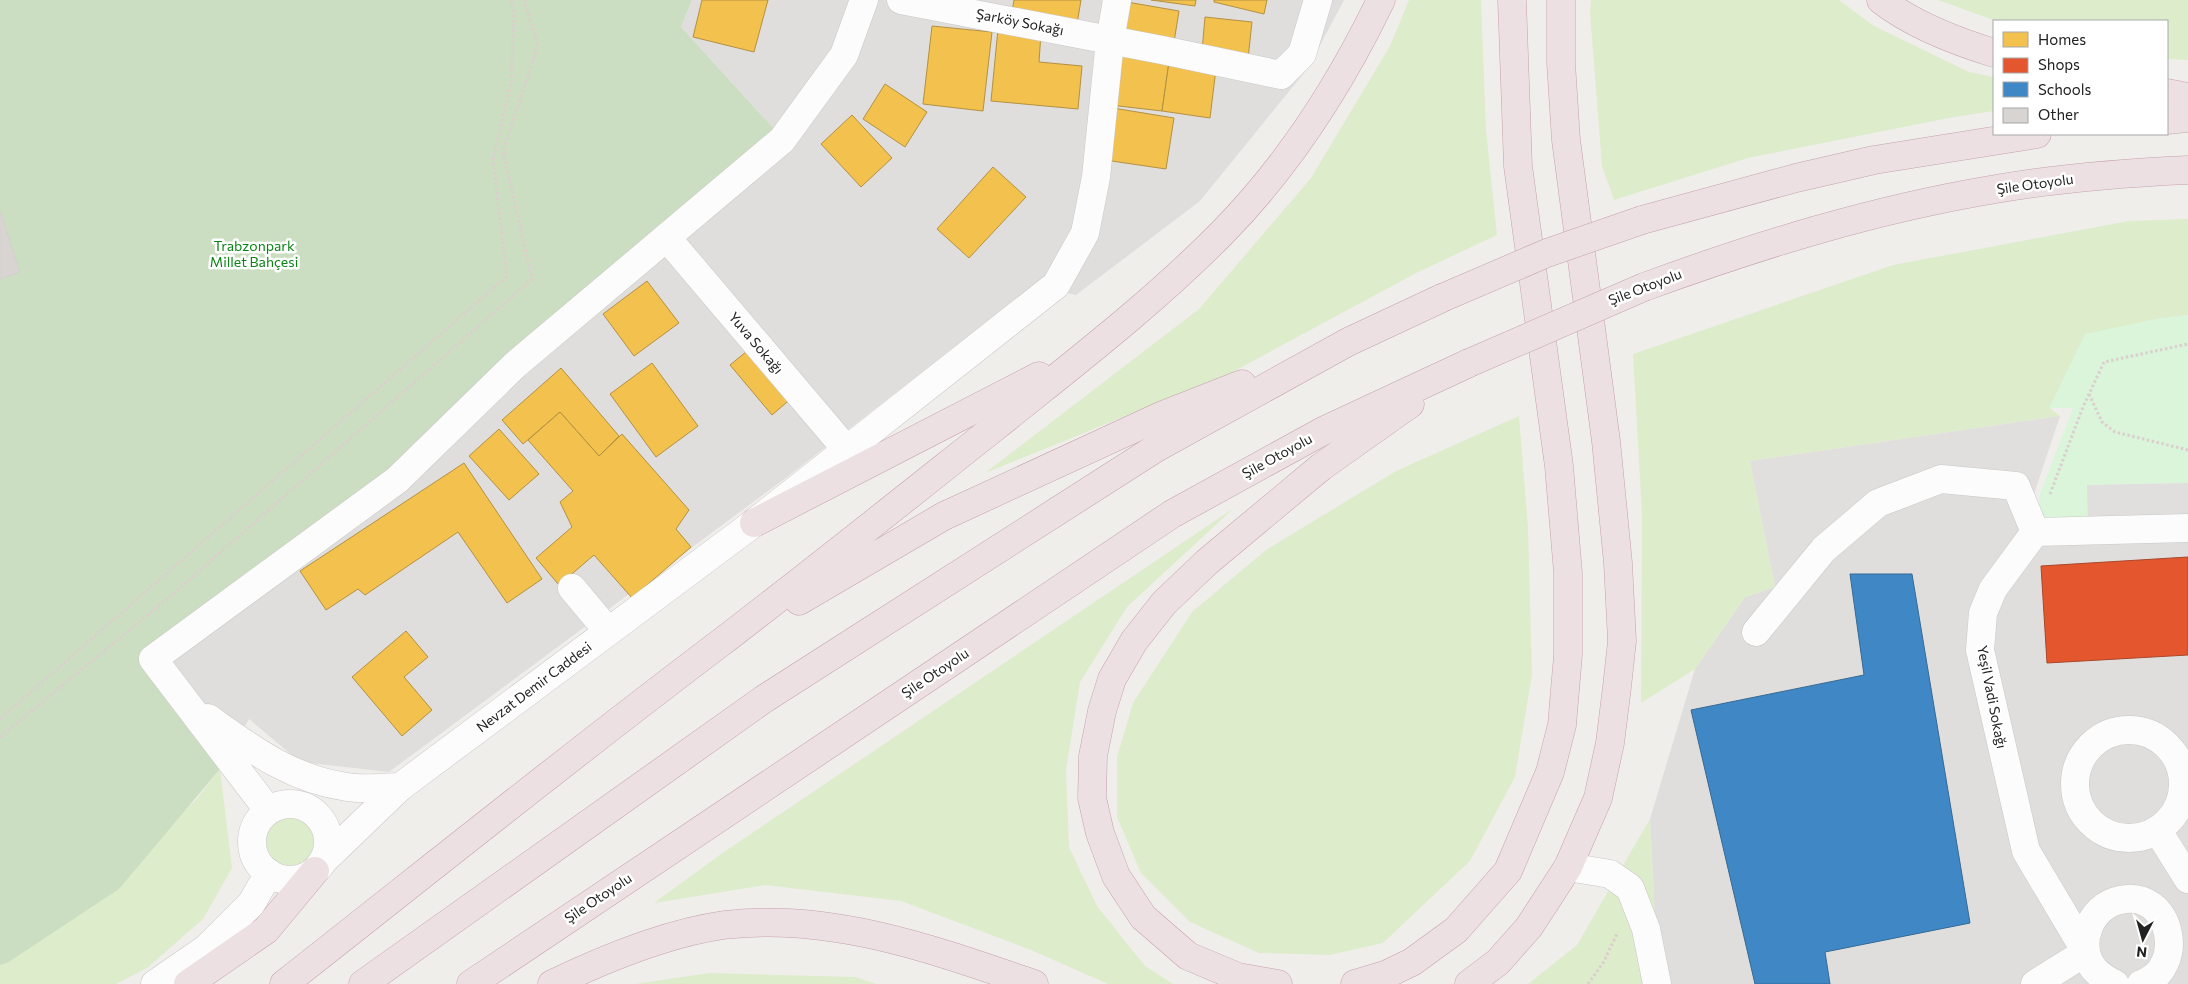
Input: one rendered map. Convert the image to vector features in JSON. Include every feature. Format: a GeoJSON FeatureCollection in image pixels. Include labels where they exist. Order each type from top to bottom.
{"type":"FeatureCollection","features":[{"type":"Feature","properties":{"kind":"highway"},"geometry":{"type":"LineString","coordinates":[[284,984],[692,664],[809,576],[1165,288],[1224,231],[1269,180],[1336,85],[1363,38],[1381,0]]}},
{"type":"Feature","properties":{"kind":"highway"},"geometry":{"type":"LineString","coordinates":[[1355,984],[1385,975],[1412,962],[1456,930],[1508,871],[1550,772],[1562,725],[1568,655],[1568,573],[1559,466],[1518,166],[1512,0]]}},
{"type":"Feature","properties":{"kind":"highway"},"geometry":{"type":"LineString","coordinates":[[1468,984],[1498,962],[1529,927],[1568,868],[1598,798],[1610,743],[1622,641],[1618,563],[1606,441],[1566,140],[1561,63],[1561,0]]}},
{"type":"Feature","properties":{"kind":"highway"},"geometry":{"type":"LineString","coordinates":[[1881,0],[1892,9],[1961,43],[1993,53]]}},
{"type":"Feature","properties":{"kind":"highway"},"geometry":{"type":"LineString","coordinates":[[2168,93],[2188,97]]}},
{"type":"Feature","properties":{"kind":"highway"},"geometry":{"type":"LineString","coordinates":[[2168,120],[2188,118]]}},
{"type":"Feature","properties":{"kind":"highway"},"geometry":{"type":"LineString","coordinates":[[692,664],[944,516],[1163,415],[1348,342],[1442,298],[1547,253],[1642,220],[1796,178],[1874,160],[2031,135]]}},
{"type":"Feature","properties":{"kind":"highway","name":"Şile Otoyolu"},"geometry":{"type":"LineString","coordinates":[[471,984],[1172,514],[1322,431],[1469,363],[1644,287],[1725,257],[1790,237],[1903,207],[1997,188],[2109,174],[2188,170]]}},
{"type":"Feature","properties":{"kind":"highway"},"geometry":{"type":"LineString","coordinates":[[363,984],[764,699],[1156,448],[1348,342]]}},
{"type":"Feature","properties":{"kind":"highway"},"geometry":{"type":"LineString","coordinates":[[754,523],[1094,347]]}},
{"type":"Feature","properties":{"kind":"highway"},"geometry":{"type":"LineString","coordinates":[[1278,984],[1238,977],[1188,956],[1143,917],[1116,876],[1100,833],[1092,798],[1093,756],[1102,711],[1112,679],[1134,641],[1171,596],[1207,562],[1322,466],[1469,363]]}},
{"type":"Feature","properties":{"kind":"highway"},"geometry":{"type":"LineString","coordinates":[[188,984],[266,930],[319,866]]}},
{"type":"Feature","properties":{"kind":"highway"},"geometry":{"type":"LineString","coordinates":[[552,984],[583,969],[667,939],[724,925],[783,923],[844,928],[929,948],[1034,984]]}},
{"type":"Feature","properties":{"kind":"street"},"geometry":{"type":"LineString","coordinates":[[400,787],[281,807],[259,819],[254,830],[252,842],[254,854],[259,865],[268,873],[280,879],[292,880],[304,878],[319,866],[328,850],[328,836],[324,824],[311,810],[281,807],[186,703],[153,660],[397,480],[516,365],[782,140],[844,55],[864,0]]}},
{"type":"Feature","properties":{"kind":"street","name":"Şarköy Sokağı"},"geometry":{"type":"LineString","coordinates":[[901,0],[1281,76],[1302,54],[1318,0]]}},
{"type":"Feature","properties":{"kind":"street","name":"Nevzat Demir Caddesi"},"geometry":{"type":"LineString","coordinates":[[319,866],[400,787],[754,523],[1056,285],[1085,233],[1096,177],[1110,41],[1117,0]]}},
{"type":"Feature","properties":{"kind":"street","name":"Yuva Sokağı"},"geometry":{"type":"LineString","coordinates":[[666,238],[846,449]]}},
{"type":"Feature","properties":{"kind":"street"},"geometry":{"type":"LineString","coordinates":[[1756,632],[1824,549],[1878,503],[1940,479],[2016,486],[2035,532],[2188,528]]}},
{"type":"Feature","properties":{"kind":"street","name":"Yeşil Vadi Sokağı"},"geometry":{"type":"LineString","coordinates":[[2035,532],[1993,589],[1983,614],[1980,650],[2026,851],[2086,952],[2093,968],[2103,978],[2115,984]]}},
{"type":"Feature","properties":{"kind":"street"},"geometry":{"type":"LineString","coordinates":[[572,588],[608,631]]}},
{"type":"Feature","properties":{"kind":"street"},"geometry":{"type":"LineString","coordinates":[[186,703],[254,751],[299,776],[348,788],[400,787]]}},
{"type":"Feature","properties":{"kind":"street"},"geometry":{"type":"LineString","coordinates":[[2158,831],[2188,879]]}},
{"type":"Feature","properties":{"kind":"street"},"geometry":{"type":"LineString","coordinates":[[1568,868],[1610,874],[1630,888],[1646,929],[1656,984]]}},
{"type":"Feature","properties":{"kind":"street"},"geometry":{"type":"LineString","coordinates":[[155,984],[207,948],[251,904],[268,873]]}},
{"type":"Feature","properties":{"kind":"street"},"geometry":{"type":"LineString","coordinates":[[2035,984],[2086,952],[2088,927],[2095,914],[2106,905],[2120,900],[2135,899],[2149,903],[2161,912],[2169,925],[2172,939],[2171,953],[2166,966],[2156,977],[2141,984]]}},
{"type":"Feature","properties":{"kind":"path"},"geometry":{"type":"LineString","coordinates":[[0,719],[507,276],[493,160],[511,82],[514,14],[511,0]]}},
{"type":"Feature","properties":{"kind":"path"},"geometry":{"type":"LineString","coordinates":[[0,737],[174,593],[532,279],[503,151],[538,45],[524,0]]}},
{"type":"Feature","properties":{"kind":"path"},"geometry":{"type":"LineString","coordinates":[[2035,532],[2089,394],[2104,362],[2188,344]]}},
{"type":"Feature","properties":{"kind":"path"},"geometry":{"type":"LineString","coordinates":[[2089,394],[2102,422],[2115,432],[2188,450]]}},
{"type":"Feature","properties":{"kind":"path"},"geometry":{"type":"LineString","coordinates":[[1588,984],[1603,963],[1621,927],[1630,888]]}},
{"type":"Feature","properties":{"kind":"shaded area"},"geometry":{"type":"Polygon","coordinates":[[[692,0],[1344,0],[1308,68],[1200,201],[1076,295],[1034,285],[787,477],[389,772],[300,762],[249,719],[220,769],[142,654],[552,318],[773,128],[681,27],[692,0]]]}},
{"type":"Feature","properties":{"kind":"shaded area"},"geometry":{"type":"Polygon","coordinates":[[[2060,416],[2033,497],[1941,479],[1869,500],[1775,587],[1750,461],[2060,416]]]}},
{"type":"Feature","properties":{"kind":"shaded area"},"geometry":{"type":"Polygon","coordinates":[[[2188,483],[2188,528],[2088,529],[2087,485],[2188,483]]]}},
{"type":"Feature","properties":{"kind":"shaded area"},"geometry":{"type":"Polygon","coordinates":[[[2016,486],[2036,532],[2188,529],[2188,984],[1668,984],[1655,919],[1650,819],[1695,669],[1745,597],[1775,587],[1869,500],[2016,486]]]}},
{"type":"Feature","properties":{"kind":"green space","name":"Trabzonpark Millet Bahçesi"},"geometry":{"type":"Polygon","coordinates":[[[0,0],[692,0],[681,27],[774,129],[552,318],[414,450],[142,654],[220,769],[119,889],[7,963],[0,965],[0,0]]]}},
{"type":"Feature","properties":{"kind":"green space"},"geometry":{"type":"Polygon","coordinates":[[[1409,0],[1481,0],[1486,130],[1497,235],[1418,272],[1227,375],[985,473],[1199,309],[1311,178],[1390,46],[1409,0]]]}},
{"type":"Feature","properties":{"kind":"green space"},"geometry":{"type":"Polygon","coordinates":[[[1591,0],[1839,0],[1874,26],[1969,72],[1993,77],[1993,111],[1954,117],[1748,158],[1614,200],[1602,166],[1590,13],[1591,0]]]}},
{"type":"Feature","properties":{"kind":"green space"},"geometry":{"type":"Polygon","coordinates":[[[1938,0],[2188,0],[2188,60],[2168,59],[2168,20],[1993,20],[1938,0]]]}},
{"type":"Feature","properties":{"kind":"green space"},"geometry":{"type":"Polygon","coordinates":[[[2188,219],[2188,315],[2156,319],[2050,408],[2060,416],[1750,461],[1775,587],[1745,597],[1695,669],[1641,703],[1642,515],[1633,354],[1893,265],[2129,221],[2188,219]]]}},
{"type":"Feature","properties":{"kind":"green space"},"geometry":{"type":"Polygon","coordinates":[[[2188,315],[2188,483],[2088,485],[2088,529],[2035,532],[2040,494],[2073,408],[2049,408],[2085,334],[2156,319],[2188,315]]]}},
{"type":"Feature","properties":{"kind":"green space"},"geometry":{"type":"Polygon","coordinates":[[[1519,416],[1528,527],[1532,675],[1515,777],[1470,861],[1383,943],[1330,955],[1259,953],[1190,922],[1141,873],[1117,817],[1117,757],[1133,703],[1192,612],[1266,550],[1396,471],[1519,416]]]}},
{"type":"Feature","properties":{"kind":"green space"},"geometry":{"type":"Polygon","coordinates":[[[1234,508],[1127,607],[1080,682],[1066,770],[1069,847],[1097,906],[1145,966],[1173,984],[1108,984],[1031,950],[901,901],[765,885],[654,903],[721,854],[1234,508]]]}},
{"type":"Feature","properties":{"kind":"green space"},"geometry":{"type":"Polygon","coordinates":[[[220,769],[232,868],[203,919],[147,968],[116,984],[0,984],[0,965],[7,963],[195,801],[220,769]]]}},
{"type":"Feature","properties":{"kind":"green space"},"geometry":{"type":"Polygon","coordinates":[[[286,818],[296,818],[310,825],[317,839],[317,849],[310,863],[296,870],[286,870],[276,866],[269,859],[265,849],[265,839],[269,829],[276,822],[286,818]]]}},
{"type":"Feature","properties":{"kind":"green space"},"geometry":{"type":"Polygon","coordinates":[[[1650,819],[1655,919],[1668,984],[1528,984],[1577,945],[1650,819]]]}},
{"type":"Feature","properties":{"kind":"green space"},"geometry":{"type":"Polygon","coordinates":[[[709,973],[855,977],[876,984],[635,984],[709,973]]]}},
{"type":"Feature","properties":{"kind":"building: Homes"},"geometry":{"type":"Polygon","coordinates":[[[702,0],[768,0],[754,52],[693,37],[702,0]]]}},
{"type":"Feature","properties":{"kind":"building: Homes"},"geometry":{"type":"Polygon","coordinates":[[[1014,0],[1081,0],[1077,24],[1012,12],[1014,0]]]}},
{"type":"Feature","properties":{"kind":"building: Homes"},"geometry":{"type":"Polygon","coordinates":[[[1151,0],[1196,0],[1195,6],[1151,0]]]}},
{"type":"Feature","properties":{"kind":"building: Homes"},"geometry":{"type":"Polygon","coordinates":[[[1214,0],[1267,0],[1264,14],[1214,2],[1214,0]]]}},
{"type":"Feature","properties":{"kind":"building: Homes"},"geometry":{"type":"Polygon","coordinates":[[[1127,2],[1179,11],[1174,42],[1122,33],[1127,2]]]}},
{"type":"Feature","properties":{"kind":"building: Homes"},"geometry":{"type":"Polygon","coordinates":[[[1205,17],[1252,22],[1248,59],[1202,51],[1205,17]]]}},
{"type":"Feature","properties":{"kind":"building: Homes"},"geometry":{"type":"Polygon","coordinates":[[[932,26],[992,32],[983,111],[923,104],[932,26]]]}},
{"type":"Feature","properties":{"kind":"building: Homes"},"geometry":{"type":"Polygon","coordinates":[[[998,29],[1041,33],[1039,62],[1082,66],[1078,109],[991,101],[998,29]]]}},
{"type":"Feature","properties":{"kind":"building: Homes"},"geometry":{"type":"Polygon","coordinates":[[[1116,55],[1169,62],[1162,111],[1110,105],[1116,55]]]}},
{"type":"Feature","properties":{"kind":"building: Homes"},"geometry":{"type":"Polygon","coordinates":[[[1169,62],[1216,69],[1210,118],[1162,111],[1169,62]]]}},
{"type":"Feature","properties":{"kind":"building: Homes"},"geometry":{"type":"Polygon","coordinates":[[[885,84],[927,112],[905,147],[863,119],[885,84]]]}},
{"type":"Feature","properties":{"kind":"building: Homes"},"geometry":{"type":"Polygon","coordinates":[[[1113,108],[1174,118],[1166,169],[1105,160],[1113,108]]]}},
{"type":"Feature","properties":{"kind":"building: Homes"},"geometry":{"type":"Polygon","coordinates":[[[852,115],[892,158],[861,187],[821,144],[852,115]]]}},
{"type":"Feature","properties":{"kind":"building: Homes"},"geometry":{"type":"Polygon","coordinates":[[[993,167],[1026,197],[969,258],[937,229],[993,167]]]}},
{"type":"Feature","properties":{"kind":"building: Homes"},"geometry":{"type":"Polygon","coordinates":[[[647,281],[679,323],[634,356],[603,314],[647,281]]]}},
{"type":"Feature","properties":{"kind":"building: Homes"},"geometry":{"type":"Polygon","coordinates":[[[752,347],[794,396],[772,415],[730,365],[752,347]]]}},
{"type":"Feature","properties":{"kind":"building: Homes"},"geometry":{"type":"Polygon","coordinates":[[[652,363],[698,426],[656,457],[610,394],[652,363]]]}},
{"type":"Feature","properties":{"kind":"building: Homes"},"geometry":{"type":"Polygon","coordinates":[[[561,368],[619,436],[599,456],[560,412],[523,444],[502,420],[561,368]]]}},
{"type":"Feature","properties":{"kind":"building: Homes"},"geometry":{"type":"Polygon","coordinates":[[[560,412],[599,456],[622,434],[689,510],[676,529],[691,547],[632,598],[594,555],[559,585],[536,558],[572,527],[560,502],[573,491],[528,440],[560,412]]]}},
{"type":"Feature","properties":{"kind":"building: Homes"},"geometry":{"type":"Polygon","coordinates":[[[499,429],[539,474],[509,500],[469,456],[499,429]]]}},
{"type":"Feature","properties":{"kind":"building: Homes"},"geometry":{"type":"Polygon","coordinates":[[[464,463],[542,579],[507,603],[458,532],[365,595],[358,589],[326,610],[300,571],[464,463]]]}},
{"type":"Feature","properties":{"kind":"building: Homes"},"geometry":{"type":"Polygon","coordinates":[[[406,631],[428,657],[404,677],[432,710],[402,736],[352,677],[406,631]]]}},
{"type":"Feature","properties":{"kind":"building: Shops"},"geometry":{"type":"Polygon","coordinates":[[[2188,557],[2188,655],[2047,663],[2041,566],[2188,557]]]}},
{"type":"Feature","properties":{"kind":"building: Schools"},"geometry":{"type":"Polygon","coordinates":[[[1850,574],[1912,574],[1970,923],[1825,952],[1830,984],[1755,984],[1691,710],[1864,675],[1850,574]]]}},
{"type":"Feature","properties":{"kind":"building: Other"},"geometry":{"type":"Polygon","coordinates":[[[0,211],[20,272],[0,279],[0,211]]]}}]}
